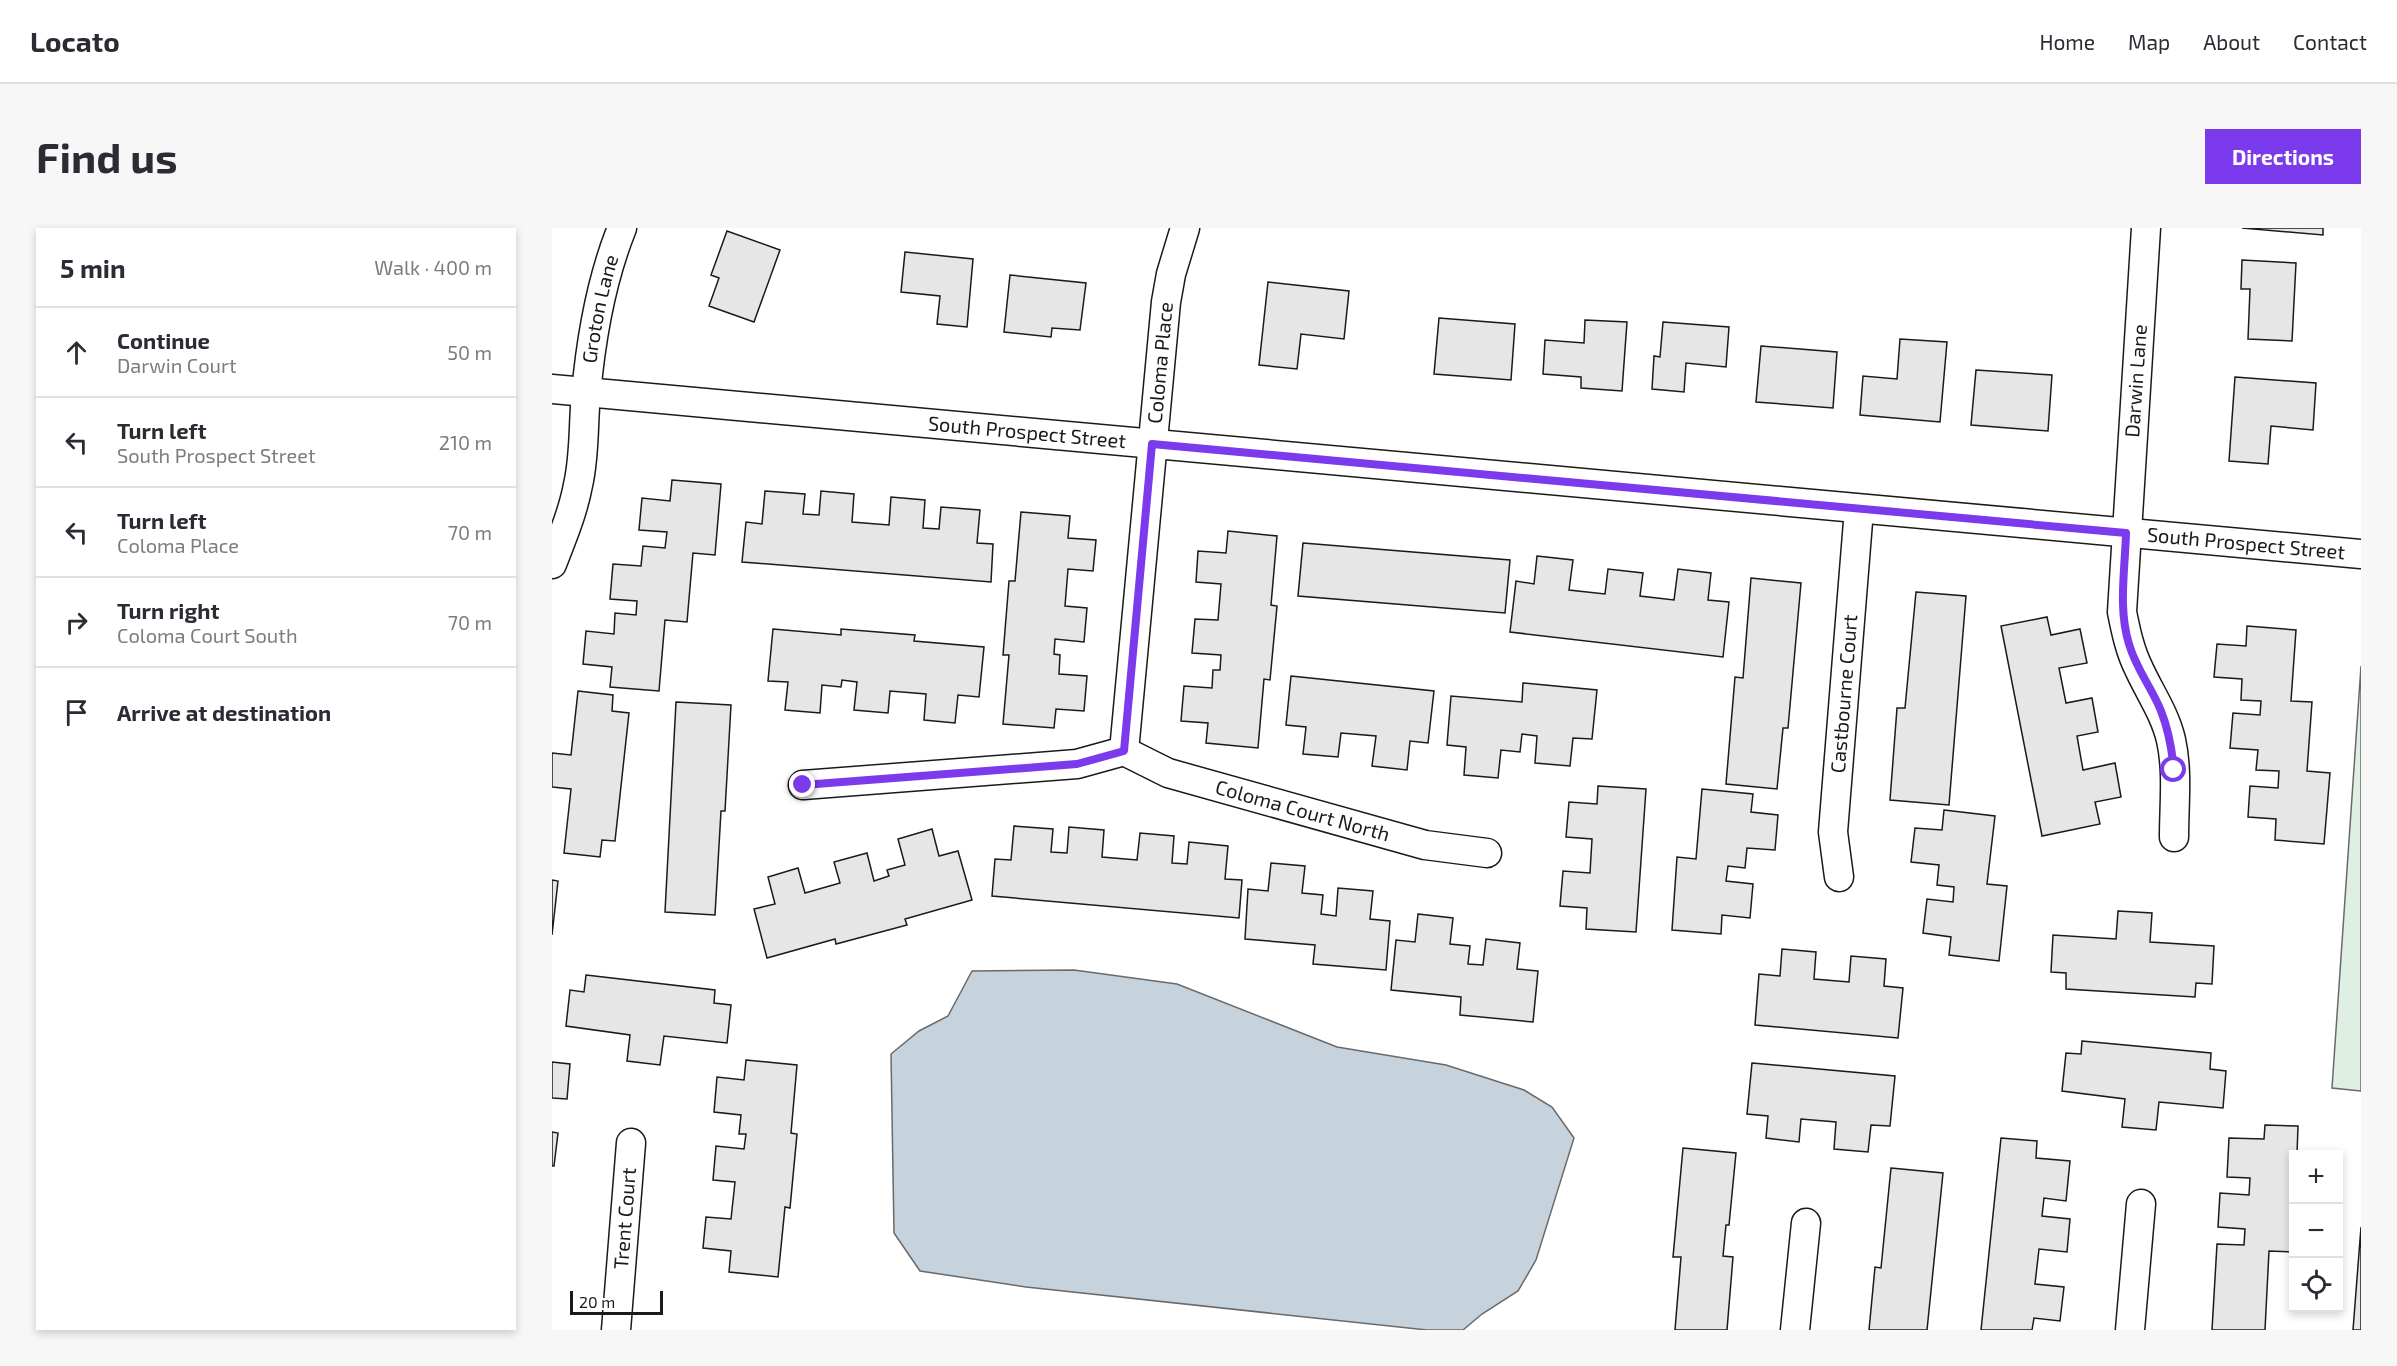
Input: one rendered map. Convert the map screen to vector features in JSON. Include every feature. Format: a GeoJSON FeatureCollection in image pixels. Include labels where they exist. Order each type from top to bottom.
{"type":"FeatureCollection","features":[{"type":"Feature","properties":{"kind":"street","name":"Groton Lane"},"geometry":{"type":"LineString","coordinates":[[552,564],[567,526],[579,485],[586,392],[601,296],[622,228]]}},
{"type":"Feature","properties":{"kind":"street","name":"Coloma Place"},"geometry":{"type":"LineString","coordinates":[[1124,751],[1166,302],[1171,274],[1185,228]]}},
{"type":"Feature","properties":{"kind":"street","name":"Darwin Lane"},"geometry":{"type":"LineString","coordinates":[[2146,228],[2122,612],[2128,644],[2161,710],[2171,741],[2174,770],[2174,837]]}},
{"type":"Feature","properties":{"kind":"street","name":"South Prospect Street"},"geometry":{"type":"LineString","coordinates":[[552,389],[2361,554]]}},
{"type":"Feature","properties":{"kind":"street","name":"Castbourne Court"},"geometry":{"type":"LineString","coordinates":[[1839,877],[1833,832],[1859,509]]}},
{"type":"Feature","properties":{"kind":"street"},"geometry":{"type":"LineString","coordinates":[[803,785],[1077,764],[1124,751]]}},
{"type":"Feature","properties":{"kind":"street","name":"Coloma Court North"},"geometry":{"type":"LineString","coordinates":[[1124,751],[1168,772],[1425,845],[1487,853]]}},
{"type":"Feature","properties":{"kind":"street","name":"Trent Court"},"geometry":{"type":"LineString","coordinates":[[616,1330],[631,1143]]}},
{"type":"Feature","properties":{"kind":"street"},"geometry":{"type":"LineString","coordinates":[[2130,1330],[2141,1204]]}},
{"type":"Feature","properties":{"kind":"street"},"geometry":{"type":"LineString","coordinates":[[1795,1330],[1806,1223]]}},
{"type":"Feature","properties":{"kind":"green space"},"geometry":{"type":"Polygon","coordinates":[[[2361,666],[2361,1091],[2332,1088],[2361,666]]]}},
{"type":"Feature","properties":{"kind":"shaded area"},"geometry":{"type":"Polygon","coordinates":[[[1074,970],[1177,984],[1337,1047],[1446,1065],[1524,1090],[1552,1107],[1574,1138],[1536,1260],[1518,1291],[1482,1314],[1463,1330],[1427,1330],[1026,1287],[920,1271],[894,1233],[891,1054],[919,1031],[948,1016],[972,971],[1074,970]]]}},
{"type":"Feature","properties":{"kind":"building"},"geometry":{"type":"Polygon","coordinates":[[[2242,228],[2323,228],[2323,235],[2242,228]]]}},
{"type":"Feature","properties":{"kind":"building"},"geometry":{"type":"Polygon","coordinates":[[[727,231],[780,250],[754,322],[709,306],[719,278],[711,275],[727,231]]]}},
{"type":"Feature","properties":{"kind":"building"},"geometry":{"type":"Polygon","coordinates":[[[905,252],[973,259],[967,327],[937,324],[940,296],[901,292],[905,252]]]}},
{"type":"Feature","properties":{"kind":"building"},"geometry":{"type":"Polygon","coordinates":[[[2242,260],[2296,263],[2292,341],[2248,339],[2250,289],[2241,289],[2242,260]]]}},
{"type":"Feature","properties":{"kind":"building"},"geometry":{"type":"Polygon","coordinates":[[[1010,275],[1086,283],[1080,330],[1052,328],[1051,337],[1004,332],[1010,275]]]}},
{"type":"Feature","properties":{"kind":"building"},"geometry":{"type":"Polygon","coordinates":[[[1268,282],[1349,291],[1344,339],[1301,334],[1297,369],[1259,365],[1268,282]]]}},
{"type":"Feature","properties":{"kind":"building"},"geometry":{"type":"Polygon","coordinates":[[[1439,318],[1515,324],[1511,380],[1434,374],[1439,318]]]}},
{"type":"Feature","properties":{"kind":"building"},"geometry":{"type":"Polygon","coordinates":[[[1585,320],[1627,322],[1622,391],[1581,388],[1581,377],[1543,374],[1545,340],[1584,343],[1585,320]]]}},
{"type":"Feature","properties":{"kind":"building"},"geometry":{"type":"Polygon","coordinates":[[[1663,322],[1729,327],[1726,367],[1686,363],[1684,392],[1652,389],[1654,356],[1660,357],[1663,322]]]}},
{"type":"Feature","properties":{"kind":"building"},"geometry":{"type":"Polygon","coordinates":[[[1900,339],[1947,342],[1940,422],[1860,415],[1863,376],[1897,379],[1900,339]]]}},
{"type":"Feature","properties":{"kind":"building"},"geometry":{"type":"Polygon","coordinates":[[[1761,346],[1837,352],[1833,408],[1756,402],[1761,346]]]}},
{"type":"Feature","properties":{"kind":"building"},"geometry":{"type":"Polygon","coordinates":[[[1976,370],[2052,375],[2048,431],[1971,425],[1976,370]]]}},
{"type":"Feature","properties":{"kind":"building"},"geometry":{"type":"Polygon","coordinates":[[[2235,377],[2316,383],[2313,430],[2271,426],[2268,464],[2229,461],[2235,377]]]}},
{"type":"Feature","properties":{"kind":"building"},"geometry":{"type":"Polygon","coordinates":[[[672,480],[721,484],[715,555],[693,553],[687,622],[665,620],[659,691],[610,687],[612,667],[583,664],[586,631],[614,634],[615,613],[636,615],[637,601],[610,599],[613,564],[641,566],[643,546],[665,548],[667,532],[639,530],[642,498],[670,501],[672,480]]]}},
{"type":"Feature","properties":{"kind":"building"},"geometry":{"type":"Polygon","coordinates":[[[765,491],[805,494],[803,514],[819,515],[821,491],[854,494],[852,522],[889,525],[891,497],[925,500],[923,528],[939,529],[941,507],[980,510],[977,543],[993,544],[991,582],[742,562],[746,522],[762,524],[765,491]]]}},
{"type":"Feature","properties":{"kind":"building"},"geometry":{"type":"Polygon","coordinates":[[[1021,512],[1070,516],[1068,538],[1096,540],[1093,571],[1068,569],[1065,606],[1087,608],[1084,642],[1055,639],[1054,654],[1060,655],[1059,674],[1087,676],[1084,711],[1056,709],[1054,728],[1003,724],[1009,655],[1003,655],[1009,581],[1015,581],[1021,512]]]}},
{"type":"Feature","properties":{"kind":"building"},"geometry":{"type":"Polygon","coordinates":[[[1228,531],[1277,536],[1271,605],[1277,606],[1270,680],[1264,679],[1258,748],[1206,743],[1208,723],[1181,721],[1184,686],[1212,688],[1213,670],[1220,670],[1221,655],[1192,653],[1195,619],[1218,620],[1221,584],[1196,582],[1198,551],[1226,553],[1228,531]]]}},
{"type":"Feature","properties":{"kind":"building"},"geometry":{"type":"Polygon","coordinates":[[[1303,543],[1510,560],[1505,613],[1298,596],[1303,543]]]}},
{"type":"Feature","properties":{"kind":"building"},"geometry":{"type":"Polygon","coordinates":[[[1537,556],[1573,560],[1569,590],[1605,594],[1608,569],[1643,573],[1640,596],[1674,600],[1678,569],[1711,573],[1708,600],[1729,602],[1723,657],[1510,632],[1516,581],[1534,584],[1537,556]]]}},
{"type":"Feature","properties":{"kind":"building"},"geometry":{"type":"Polygon","coordinates":[[[1751,578],[1801,583],[1788,728],[1783,728],[1777,789],[1726,784],[1735,677],[1743,678],[1751,578]]]}},
{"type":"Feature","properties":{"kind":"building"},"geometry":{"type":"Polygon","coordinates":[[[1916,592],[1966,596],[1949,805],[1890,800],[1897,708],[1905,708],[1916,592]]]}},
{"type":"Feature","properties":{"kind":"building"},"geometry":{"type":"Polygon","coordinates":[[[2047,617],[2051,635],[2080,629],[2087,663],[2059,668],[2066,703],[2092,698],[2098,732],[2077,736],[2083,770],[2115,763],[2121,797],[2095,802],[2100,824],[2042,836],[2001,626],[2047,617]]]}},
{"type":"Feature","properties":{"kind":"building"},"geometry":{"type":"Polygon","coordinates":[[[2247,626],[2296,630],[2291,701],[2312,702],[2307,771],[2330,773],[2324,844],[2275,840],[2276,819],[2248,817],[2250,786],[2278,788],[2279,771],[2256,770],[2258,750],[2230,748],[2233,713],[2260,715],[2261,701],[2241,700],[2242,679],[2214,677],[2217,644],[2246,646],[2247,626]]]}},
{"type":"Feature","properties":{"kind":"building"},"geometry":{"type":"Polygon","coordinates":[[[773,629],[841,635],[841,629],[915,635],[914,641],[984,647],[979,697],[958,695],[955,723],[924,720],[926,694],[890,691],[888,713],[854,710],[857,682],[842,680],[841,687],[822,685],[820,713],[785,710],[788,682],[768,681],[773,629]]]}},
{"type":"Feature","properties":{"kind":"building"},"geometry":{"type":"Polygon","coordinates":[[[1291,676],[1434,691],[1428,743],[1410,741],[1407,770],[1372,766],[1376,736],[1341,733],[1338,757],[1303,754],[1306,727],[1286,725],[1291,676]]]}},
{"type":"Feature","properties":{"kind":"building"},"geometry":{"type":"Polygon","coordinates":[[[1523,683],[1597,690],[1592,739],[1573,738],[1570,766],[1535,763],[1537,736],[1522,734],[1520,752],[1501,750],[1498,778],[1464,775],[1466,747],[1447,745],[1451,696],[1522,702],[1523,683]]]}},
{"type":"Feature","properties":{"kind":"building"},"geometry":{"type":"Polygon","coordinates":[[[578,691],[613,695],[612,711],[629,713],[615,841],[602,840],[600,857],[564,853],[571,789],[552,787],[552,753],[571,755],[578,691]]]}},
{"type":"Feature","properties":{"kind":"building"},"geometry":{"type":"Polygon","coordinates":[[[676,702],[731,705],[725,811],[721,811],[715,915],[665,912],[676,702]]]}},
{"type":"Feature","properties":{"kind":"building"},"geometry":{"type":"Polygon","coordinates":[[[1598,786],[1646,789],[1636,932],[1586,929],[1587,908],[1560,906],[1563,871],[1590,873],[1592,839],[1566,837],[1569,802],[1597,804],[1598,786]]]}},
{"type":"Feature","properties":{"kind":"building"},"geometry":{"type":"Polygon","coordinates":[[[1702,789],[1753,794],[1751,812],[1778,815],[1775,850],[1747,848],[1745,868],[1728,866],[1726,881],[1753,884],[1750,918],[1722,915],[1721,934],[1672,930],[1677,857],[1696,859],[1702,789]]]}},
{"type":"Feature","properties":{"kind":"building"},"geometry":{"type":"Polygon","coordinates":[[[1944,810],[1995,816],[1987,884],[2007,886],[1999,961],[1949,955],[1951,937],[1923,933],[1927,899],[1953,902],[1954,887],[1937,885],[1939,865],[1911,862],[1915,828],[1942,830],[1944,810]]]}},
{"type":"Feature","properties":{"kind":"building"},"geometry":{"type":"Polygon","coordinates":[[[1014,826],[1053,829],[1051,852],[1067,853],[1069,827],[1104,830],[1102,857],[1137,860],[1140,833],[1174,836],[1172,863],[1187,864],[1189,842],[1228,846],[1225,879],[1242,880],[1239,918],[992,896],[995,859],[1011,860],[1014,826]]]}},
{"type":"Feature","properties":{"kind":"building"},"geometry":{"type":"Polygon","coordinates":[[[932,829],[939,856],[958,851],[972,900],[905,919],[907,925],[836,944],[835,939],[767,958],[754,909],[775,904],[768,877],[798,868],[805,893],[840,883],[834,862],[867,853],[874,881],[889,876],[887,870],[905,865],[898,839],[932,829]]]}},
{"type":"Feature","properties":{"kind":"building"},"geometry":{"type":"Polygon","coordinates":[[[1271,863],[1305,866],[1302,893],[1323,895],[1321,914],[1336,916],[1338,888],[1373,891],[1370,919],[1390,921],[1386,970],[1313,964],[1315,945],[1245,939],[1248,889],[1268,891],[1271,863]]]}},
{"type":"Feature","properties":{"kind":"building"},"geometry":{"type":"Polygon","coordinates":[[[552,880],[558,881],[552,935],[552,880]]]}},
{"type":"Feature","properties":{"kind":"building"},"geometry":{"type":"Polygon","coordinates":[[[2118,911],[2152,913],[2150,942],[2214,946],[2212,984],[2196,983],[2195,997],[2066,989],[2066,973],[2051,972],[2053,935],[2116,939],[2118,911]]]}},
{"type":"Feature","properties":{"kind":"building"},"geometry":{"type":"Polygon","coordinates":[[[1418,914],[1453,918],[1450,944],[1470,946],[1468,964],[1483,965],[1486,939],[1520,943],[1517,969],[1538,971],[1533,1022],[1460,1015],[1461,997],[1391,990],[1396,940],[1415,942],[1418,914]]]}},
{"type":"Feature","properties":{"kind":"building"},"geometry":{"type":"Polygon","coordinates":[[[1782,949],[1816,952],[1814,979],[1849,982],[1851,956],[1886,959],[1884,986],[1903,988],[1898,1038],[1755,1025],[1759,974],[1780,976],[1782,949]]]}},
{"type":"Feature","properties":{"kind":"building"},"geometry":{"type":"Polygon","coordinates":[[[586,975],[715,990],[714,1003],[731,1005],[727,1043],[664,1036],[660,1065],[627,1061],[630,1035],[566,1026],[570,990],[584,992],[586,975]]]}},
{"type":"Feature","properties":{"kind":"building"},"geometry":{"type":"Polygon","coordinates":[[[2082,1041],[2211,1053],[2210,1069],[2226,1071],[2223,1108],[2159,1102],[2156,1130],[2122,1127],[2125,1099],[2062,1091],[2066,1053],[2081,1054],[2082,1041]]]}},
{"type":"Feature","properties":{"kind":"building"},"geometry":{"type":"Polygon","coordinates":[[[746,1060],[797,1065],[791,1133],[797,1134],[790,1208],[785,1207],[778,1277],[729,1272],[731,1251],[703,1248],[706,1217],[731,1219],[735,1182],[713,1180],[716,1146],[744,1149],[746,1134],[739,1134],[741,1115],[714,1112],[717,1077],[744,1080],[746,1060]]]}},
{"type":"Feature","properties":{"kind":"building"},"geometry":{"type":"Polygon","coordinates":[[[552,1062],[570,1064],[567,1099],[552,1098],[552,1062]]]}},
{"type":"Feature","properties":{"kind":"building"},"geometry":{"type":"Polygon","coordinates":[[[1752,1063],[1895,1076],[1890,1126],[1871,1125],[1868,1152],[1834,1149],[1836,1122],[1801,1119],[1799,1142],[1766,1138],[1768,1116],[1747,1114],[1752,1063]]]}},
{"type":"Feature","properties":{"kind":"building"},"geometry":{"type":"Polygon","coordinates":[[[2265,1125],[2298,1126],[2297,1150],[2289,1150],[2289,1252],[2269,1251],[2265,1330],[2212,1330],[2217,1244],[2244,1245],[2245,1229],[2218,1227],[2220,1193],[2249,1195],[2250,1178],[2227,1177],[2229,1138],[2264,1139],[2265,1125]]]}},
{"type":"Feature","properties":{"kind":"building"},"geometry":{"type":"Polygon","coordinates":[[[552,1132],[558,1133],[554,1166],[552,1166],[552,1132]]]}},
{"type":"Feature","properties":{"kind":"building"},"geometry":{"type":"Polygon","coordinates":[[[2001,1138],[2037,1141],[2036,1158],[2070,1161],[2066,1201],[2044,1198],[2042,1216],[2070,1219],[2067,1252],[2039,1249],[2035,1284],[2064,1287],[2060,1321],[2034,1318],[2032,1330],[1981,1330],[2001,1138]]]}},
{"type":"Feature","properties":{"kind":"building"},"geometry":{"type":"Polygon","coordinates":[[[1683,1148],[1736,1153],[1729,1225],[1726,1225],[1723,1256],[1733,1257],[1727,1330],[1675,1330],[1681,1257],[1673,1257],[1683,1148]]]}},
{"type":"Feature","properties":{"kind":"building"},"geometry":{"type":"Polygon","coordinates":[[[1891,1168],[1943,1173],[1927,1330],[1869,1330],[1875,1267],[1881,1268],[1891,1168]]]}},
{"type":"Feature","properties":{"kind":"building"},"geometry":{"type":"Polygon","coordinates":[[[2361,1227],[2361,1330],[2353,1330],[2361,1227]]]}},
{"type":"Feature","properties":{"kind":"route"},"geometry":{"type":"LineString","coordinates":[[803,785],[1077,764],[1124,751],[1152,444],[2126,533],[2122,612],[2128,644],[2161,710],[2171,741],[2174,770]]}}]}
